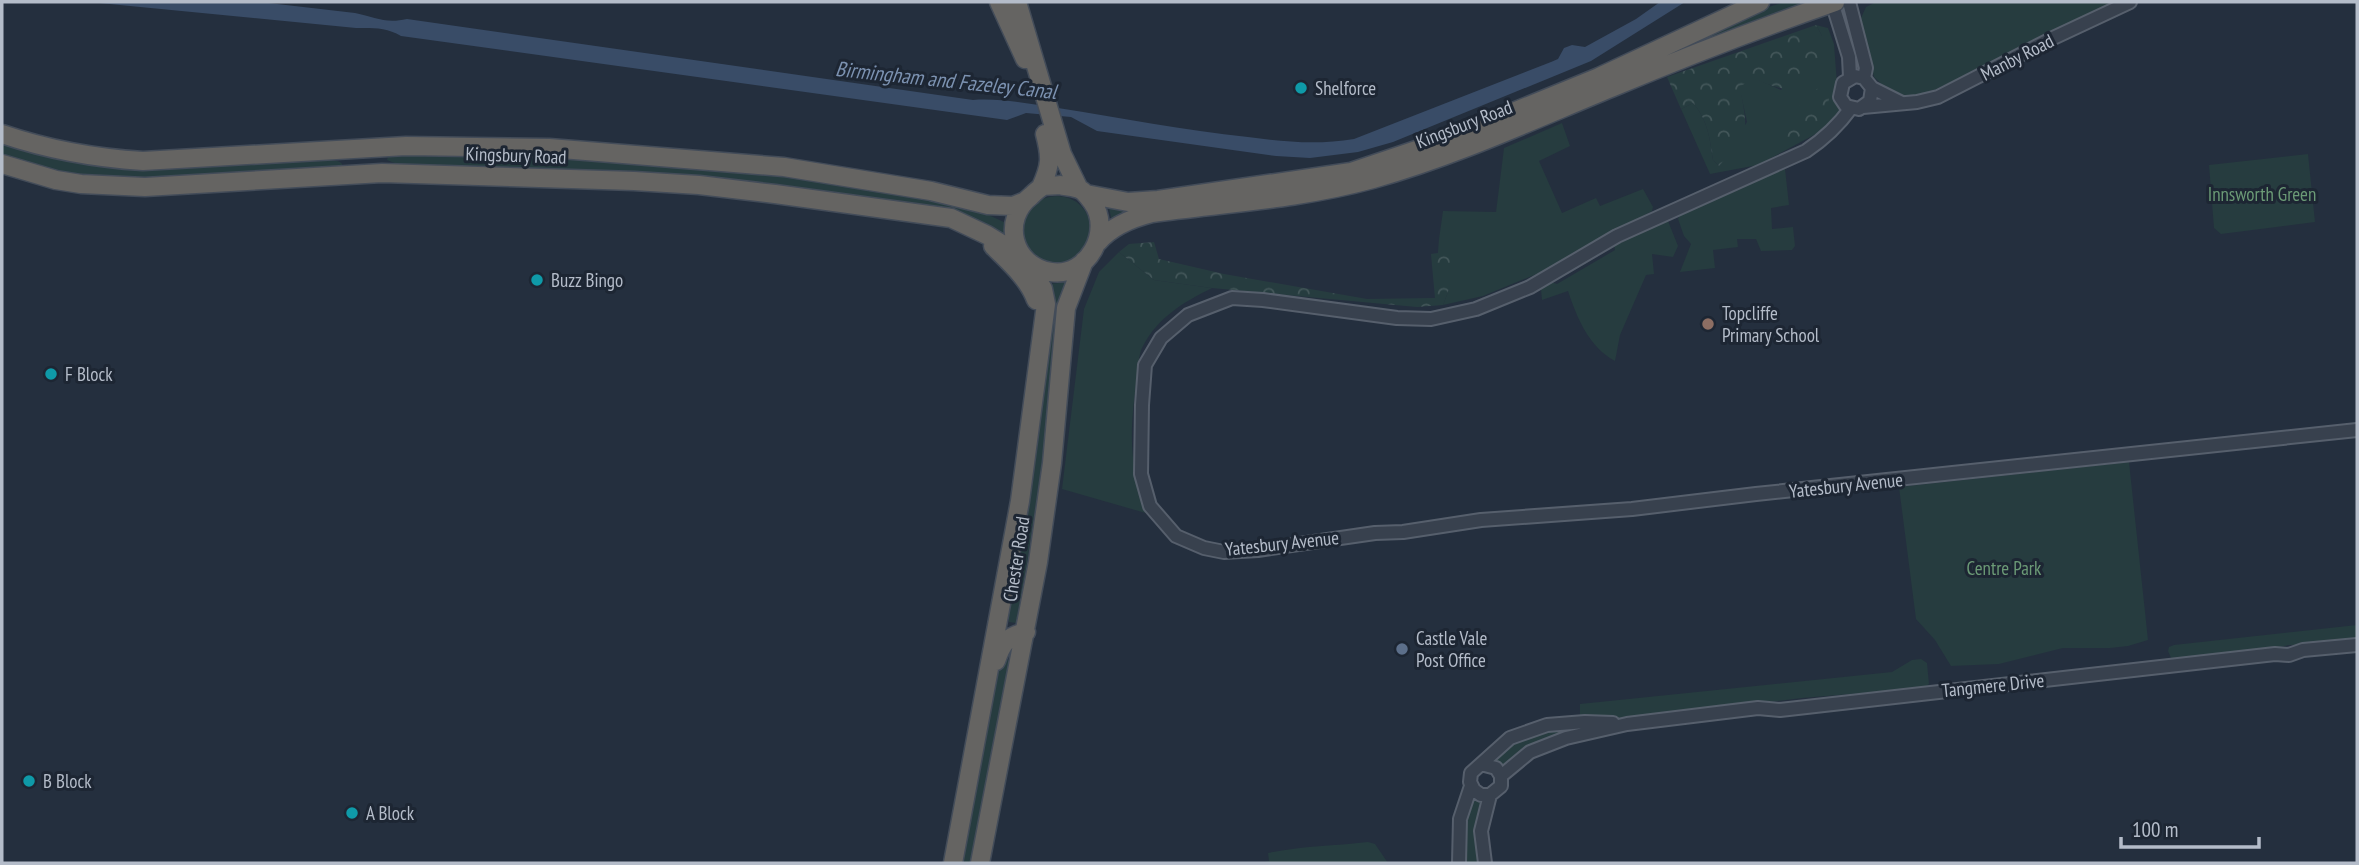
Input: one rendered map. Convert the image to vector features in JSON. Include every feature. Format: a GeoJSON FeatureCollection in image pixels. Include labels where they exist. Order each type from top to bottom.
{"type":"FeatureCollection","features":[{"type":"Feature","properties":{"kind":"highway"},"geometry":{"type":"LineString","coordinates":[[999,2],[1043,104]]}},
{"type":"Feature","properties":{"kind":"highway"},"geometry":{"type":"LineString","coordinates":[[1017,2],[1048,124],[1082,192],[1096,208],[1101,219],[1098,242],[1084,261],[1066,272],[1052,273],[1024,259],[1014,239],[1013,222],[1017,210],[1041,187],[1050,167],[1048,124]]}},
{"type":"Feature","properties":{"kind":"highway","name":"Kingsbury Road"},"geometry":{"type":"LineString","coordinates":[[1082,192],[1128,202],[1148,201],[1351,172],[1440,142],[1599,77],[1760,2]]}},
{"type":"Feature","properties":{"kind":"highway","name":"Kingsbury Road"},"geometry":{"type":"LineString","coordinates":[[1098,242],[1105,234],[1144,215],[1312,194],[1374,179],[1447,154],[1677,60],[1837,2]]}},
{"type":"Feature","properties":{"kind":"highway","name":"Kingsbury Road"},"geometry":{"type":"LineString","coordinates":[[2,134],[64,153],[103,158],[170,160],[364,147],[454,145],[549,148],[731,161],[848,176],[931,191],[988,205],[1013,206],[1023,202]]}},
{"type":"Feature","properties":{"kind":"highway"},"geometry":{"type":"LineString","coordinates":[[364,147],[376,164],[427,173]]}},
{"type":"Feature","properties":{"kind":"highway"},"geometry":{"type":"LineString","coordinates":[[314,151],[346,156],[350,163],[345,175]]}},
{"type":"Feature","properties":{"kind":"highway","name":"Kingsbury Road"},"geometry":{"type":"LineString","coordinates":[[2,164],[55,180],[117,186],[170,186],[345,175],[427,173],[699,185],[951,218],[967,224],[1024,259]]}},
{"type":"Feature","properties":{"kind":"highway"},"geometry":{"type":"LineString","coordinates":[[1041,187],[1060,186],[1082,192]]}},
{"type":"Feature","properties":{"kind":"highway"},"geometry":{"type":"LineString","coordinates":[[1062,351],[1079,295],[1094,263],[1144,215]]}},
{"type":"Feature","properties":{"kind":"highway"},"geometry":{"type":"LineString","coordinates":[[967,224],[1001,254],[1033,291],[1038,307],[1041,342]]}},
{"type":"Feature","properties":{"kind":"highway","name":"Chester Road"},"geometry":{"type":"LineString","coordinates":[[953,863],[1020,501],[1046,304],[1043,289],[1024,259]]}},
{"type":"Feature","properties":{"kind":"highway","name":"Chester Road"},"geometry":{"type":"LineString","coordinates":[[980,863],[1026,632],[1052,463],[1066,308],[1084,261]]}},
{"type":"Feature","properties":{"kind":"highway"},"geometry":{"type":"LineString","coordinates":[[979,725],[988,702],[1002,644],[1011,635],[1026,632]]}},
{"type":"Feature","properties":{"kind":"street"},"geometry":{"type":"LineString","coordinates":[[1837,2],[1849,57],[1850,77]]}},
{"type":"Feature","properties":{"kind":"street"},"geometry":{"type":"LineString","coordinates":[[1837,2],[1866,68],[1872,97],[1857,108],[1842,102],[1839,92],[1850,77]]}},
{"type":"Feature","properties":{"kind":"street","name":"Manby Road"},"geometry":{"type":"LineString","coordinates":[[1857,108],[1946,94],[2051,39],[2130,2]]}},
{"type":"Feature","properties":{"kind":"street"},"geometry":{"type":"LineString","coordinates":[[1850,77],[1868,83],[1902,103]]}},
{"type":"Feature","properties":{"kind":"street","name":"Yatesbury Avenue"},"geometry":{"type":"LineString","coordinates":[[1857,108],[1806,150],[1617,236],[1530,287],[1476,309],[1443,317],[1396,318],[1232,298],[1188,315],[1161,338],[1145,365],[1141,474],[1150,506],[1175,536],[1203,548],[1224,552],[1481,520],[1632,509],[2357,430]]}},
{"type":"Feature","properties":{"kind":"street","name":"Tangmere Drive"},"geometry":{"type":"LineString","coordinates":[[1501,776],[1530,752],[1546,744],[1628,724],[1758,708],[1780,710],[2275,654],[2289,655],[2303,650],[2357,645]]}},
{"type":"Feature","properties":{"kind":"street","name":"Tangmere Drive"},"geometry":{"type":"LineString","coordinates":[[1481,764],[1501,743],[1534,727],[1585,722],[1628,724]]}},
{"type":"Feature","properties":{"kind":"street"},"geometry":{"type":"LineString","coordinates":[[1459,863],[1460,819],[1471,786],[1471,773],[1481,764],[1492,765],[1501,776],[1501,786],[1490,795],[1481,831],[1485,863]]}},
{"type":"Feature","properties":{"kind":"street"},"geometry":{"type":"LineString","coordinates":[[1471,786],[1481,795],[1490,795]]}},
{"type":"Feature","properties":{"kind":"green space"},"geometry":{"type":"Polygon","coordinates":[[[1785,2],[1816,2],[1408,165],[1321,186],[1140,212],[1112,222],[1109,208],[1291,188],[1380,170],[1616,77],[1742,15],[1785,2]]]}},
{"type":"Feature","properties":{"kind":"green space"},"geometry":{"type":"Polygon","coordinates":[[[1876,2],[2121,2],[1928,93],[1906,97],[1888,90],[1874,77],[1861,18],[1866,7],[1876,2]]]}},
{"type":"Feature","properties":{"kind":"green space"},"geometry":{"type":"Polygon","coordinates":[[[1816,25],[1828,28],[1834,44],[1839,111],[1825,129],[1758,165],[1710,174],[1681,109],[1693,103],[1698,109],[1708,130],[1713,160],[1719,166],[1747,122],[1739,86],[1755,78],[1781,90],[1822,36],[1816,25]]]}},
{"type":"Feature","properties":{"kind":"green space"},"geometry":{"type":"Polygon","coordinates":[[[1816,25],[1822,36],[1822,72],[1804,84],[1790,89],[1755,79],[1740,86],[1745,129],[1737,145],[1719,166],[1713,160],[1702,116],[1693,103],[1681,109],[1667,77],[1816,25]]]}},
{"type":"Feature","properties":{"kind":"green space"},"geometry":{"type":"Polygon","coordinates":[[[1824,82],[1830,82],[1828,111],[1800,136],[1778,140],[1782,123],[1824,82]]]}},
{"type":"Feature","properties":{"kind":"green space"},"geometry":{"type":"Polygon","coordinates":[[[1562,123],[1570,146],[1539,161],[1562,213],[1596,198],[1600,206],[1643,189],[1653,207],[1652,211],[1556,266],[1483,296],[1443,305],[1449,289],[1439,239],[1443,211],[1496,212],[1504,148],[1562,123]]]}},
{"type":"Feature","properties":{"kind":"green space"},"geometry":{"type":"Polygon","coordinates":[[[2,140],[25,149],[272,162],[329,160],[340,162],[343,166],[338,171],[124,180],[34,167],[2,156],[2,140]]]}},
{"type":"Feature","properties":{"kind":"green space"},"geometry":{"type":"Polygon","coordinates":[[[439,152],[482,152],[755,169],[969,206],[1006,223],[1006,232],[1002,237],[960,218],[438,169],[387,160],[388,157],[439,152]]]}},
{"type":"Feature","properties":{"kind":"green space","name":"Innsworth Green"},"geometry":{"type":"Polygon","coordinates":[[[2308,154],[2315,222],[2221,234],[2214,228],[2209,165],[2308,154]]]}},
{"type":"Feature","properties":{"kind":"green space"},"geometry":{"type":"Polygon","coordinates":[[[1778,169],[1785,169],[1789,205],[1771,208],[1772,229],[1793,227],[1795,246],[1792,250],[1761,251],[1756,239],[1737,239],[1738,247],[1713,250],[1715,268],[1680,272],[1691,244],[1684,236],[1678,219],[1681,212],[1741,189],[1778,169]]]}},
{"type":"Feature","properties":{"kind":"green space"},"geometry":{"type":"Polygon","coordinates":[[[1057,196],[1070,199],[1081,206],[1088,217],[1091,230],[1088,243],[1081,254],[1070,261],[1057,264],[1044,261],[1033,254],[1026,243],[1023,230],[1026,217],[1033,206],[1044,199],[1057,196]]]}},
{"type":"Feature","properties":{"kind":"green space"},"geometry":{"type":"Polygon","coordinates":[[[1663,220],[1668,221],[1678,246],[1673,257],[1652,254],[1654,274],[1646,275],[1620,335],[1615,361],[1591,340],[1568,291],[1542,300],[1541,289],[1551,282],[1557,284],[1615,250],[1614,246],[1663,220]]]}},
{"type":"Feature","properties":{"kind":"green space"},"geometry":{"type":"Polygon","coordinates":[[[1439,239],[1451,253],[1449,289],[1443,305],[1417,307],[1154,280],[1119,252],[1129,244],[1154,242],[1159,259],[1224,274],[1367,299],[1435,298],[1431,254],[1438,253],[1439,239]]]}},
{"type":"Feature","properties":{"kind":"green space"},"geometry":{"type":"Polygon","coordinates":[[[1119,252],[1154,280],[1212,288],[1164,319],[1149,336],[1140,353],[1132,447],[1137,479],[1149,514],[1062,489],[1084,309],[1099,272],[1119,252]]]}},
{"type":"Feature","properties":{"kind":"green space"},"geometry":{"type":"Polygon","coordinates":[[[1070,282],[1025,576],[1016,623],[1009,622],[1030,494],[1048,284],[1070,282]]]}},
{"type":"Feature","properties":{"kind":"green space","name":"Centre Park"},"geometry":{"type":"Polygon","coordinates":[[[2129,462],[2148,640],[2110,648],[2063,648],[1999,664],[1951,666],[1935,640],[1916,619],[1899,487],[2129,462]]]}},
{"type":"Feature","properties":{"kind":"green space"},"geometry":{"type":"Polygon","coordinates":[[[2357,625],[2357,641],[2317,646],[2289,645],[2255,652],[2172,660],[2168,651],[2169,647],[2174,645],[2357,625]]]}},
{"type":"Feature","properties":{"kind":"green space"},"geometry":{"type":"Polygon","coordinates":[[[1001,659],[1014,661],[973,863],[957,863],[1001,659]]]}},
{"type":"Feature","properties":{"kind":"green space"},"geometry":{"type":"Polygon","coordinates":[[[1921,659],[1927,663],[1929,684],[1924,688],[1802,698],[1637,719],[1587,719],[1580,715],[1580,704],[1892,672],[1912,660],[1921,659]]]}},
{"type":"Feature","properties":{"kind":"green space"},"geometry":{"type":"Polygon","coordinates":[[[1571,728],[1567,735],[1503,771],[1494,762],[1518,741],[1571,728]]]}},
{"type":"Feature","properties":{"kind":"green space"},"geometry":{"type":"Polygon","coordinates":[[[1473,797],[1486,803],[1482,863],[1465,863],[1464,824],[1473,797]]]}},
{"type":"Feature","properties":{"kind":"green space"},"geometry":{"type":"Polygon","coordinates":[[[1368,842],[1375,844],[1388,863],[1260,863],[1269,861],[1268,853],[1368,842]]]}},
{"type":"Feature","properties":{"kind":"water"},"geometry":{"type":"Polygon","coordinates":[[[89,2],[260,2],[355,13],[386,20],[407,19],[973,100],[1026,103],[1224,134],[1314,142],[1354,139],[1558,59],[1564,48],[1572,45],[1585,47],[1636,19],[1660,2],[1685,2],[1591,61],[1393,142],[1358,152],[1310,158],[1276,156],[1097,131],[1071,117],[1026,113],[1007,120],[401,36],[379,29],[89,2]]]}},
{"type":"Feature","properties":{"kind":"place","name":"Shelforce"},"geometry":{"type":"Point","coordinates":[1301,88]}},
{"type":"Feature","properties":{"kind":"place","name":"Buzz Bingo"},"geometry":{"type":"Point","coordinates":[537,280]}},
{"type":"Feature","properties":{"kind":"place","name":"Topcliffe Primary School"},"geometry":{"type":"Point","coordinates":[1708,324]}},
{"type":"Feature","properties":{"kind":"place","name":"F Block"},"geometry":{"type":"Point","coordinates":[51,374]}},
{"type":"Feature","properties":{"kind":"place","name":"Castle Vale Post Office"},"geometry":{"type":"Point","coordinates":[1402,649]}},
{"type":"Feature","properties":{"kind":"place","name":"B Block"},"geometry":{"type":"Point","coordinates":[29,781]}},
{"type":"Feature","properties":{"kind":"place","name":"A Block"},"geometry":{"type":"Point","coordinates":[352,813]}},
{"type":"Feature","properties":{"kind":"water label","name":"Birmingham and Fazeley Canal"},"geometry":{"type":"Point","coordinates":[946,80]}}]}
